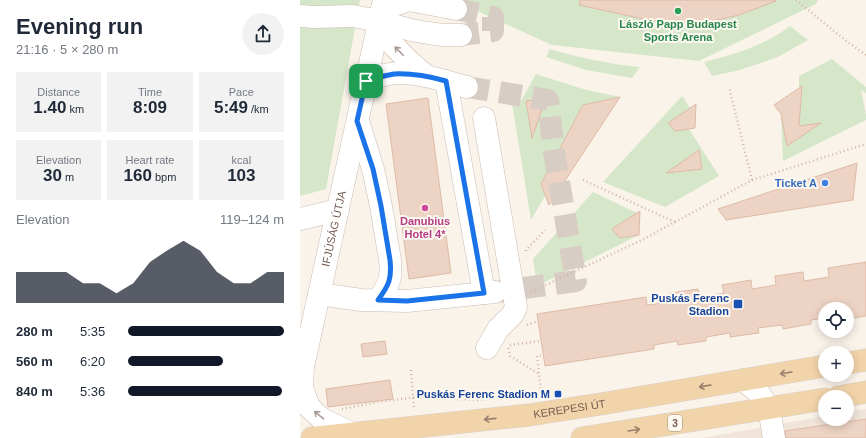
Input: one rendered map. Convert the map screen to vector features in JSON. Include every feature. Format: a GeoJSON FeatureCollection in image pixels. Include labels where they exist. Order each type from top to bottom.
{"type":"FeatureCollection","features":[{"type":"Feature","properties":{"kind":"main road"},"geometry":{"type":"LineString","coordinates":[[854,362],[866,360]]}},
{"type":"Feature","properties":{"kind":"main road","name":"KEREPESI ÚT"},"geometry":{"type":"LineString","coordinates":[[312,438],[529,415],[818,367]]}},
{"type":"Feature","properties":{"kind":"main road"},"geometry":{"type":"LineString","coordinates":[[854,394],[866,392]]}},
{"type":"Feature","properties":{"kind":"main road","name":"3"},"geometry":{"type":"LineString","coordinates":[[582,438],[818,400]]}},
{"type":"Feature","properties":{"kind":"main road"},"geometry":{"type":"LineString","coordinates":[[300,435],[312,438]]}},
{"type":"Feature","properties":{"kind":"street"},"geometry":{"type":"LineString","coordinates":[[300,16],[354,16],[382,10],[409,0],[458,21],[443,35],[428,34],[411,30],[382,10]]}},
{"type":"Feature","properties":{"kind":"street"},"geometry":{"type":"LineString","coordinates":[[382,10],[394,46],[426,76]]}},
{"type":"Feature","properties":{"kind":"street","name":"IFJÚSÁG ÚTJA"},"geometry":{"type":"LineString","coordinates":[[353,434],[322,419],[309,406],[302,388],[304,348],[319,294],[382,10]]}},
{"type":"Feature","properties":{"kind":"street"},"geometry":{"type":"LineString","coordinates":[[366,81],[394,74],[403,74],[426,76],[467,87]]}},
{"type":"Feature","properties":{"kind":"street"},"geometry":{"type":"LineString","coordinates":[[319,294],[360,300],[407,301],[490,293],[446,81]]}},
{"type":"Feature","properties":{"kind":"street"},"geometry":{"type":"LineString","coordinates":[[484,118],[516,307],[513,314],[498,329],[487,348]]}},
{"type":"Feature","properties":{"kind":"street"},"geometry":{"type":"LineString","coordinates":[[357,121],[373,169],[390,260],[390,282],[378,300]]}},
{"type":"Feature","properties":{"kind":"street"},"geometry":{"type":"LineString","coordinates":[[300,219],[338,210]]}},
{"type":"Feature","properties":{"kind":"street"},"geometry":{"type":"LineString","coordinates":[[743,380],[758,392],[769,408],[774,438]]}},
{"type":"Feature","properties":{"kind":"path"},"geometry":{"type":"LineString","coordinates":[[796,0],[866,55]]}},
{"type":"Feature","properties":{"kind":"path"},"geometry":{"type":"LineString","coordinates":[[729,87],[752,180]]}},
{"type":"Feature","properties":{"kind":"path"},"geometry":{"type":"LineString","coordinates":[[533,289],[533,291],[642,240],[752,180],[866,144]]}},
{"type":"Feature","properties":{"kind":"path"},"geometry":{"type":"LineString","coordinates":[[583,180],[675,222]]}},
{"type":"Feature","properties":{"kind":"path"},"geometry":{"type":"LineString","coordinates":[[527,257],[526,250],[545,230]]}},
{"type":"Feature","properties":{"kind":"path"},"geometry":{"type":"LineString","coordinates":[[539,374],[510,356],[508,345],[541,340]]}},
{"type":"Feature","properties":{"kind":"path"},"geometry":{"type":"LineString","coordinates":[[336,410],[378,402],[418,397],[478,400],[541,392],[537,356],[543,355]]}},
{"type":"Feature","properties":{"kind":"path"},"geometry":{"type":"LineString","coordinates":[[411,370],[413,390]]}},
{"type":"Feature","properties":{"kind":"shaded area"},"geometry":{"type":"Polygon","coordinates":[[[866,409],[866,438],[702,438],[818,417],[818,426],[854,426],[854,411],[866,409]]]}},
{"type":"Feature","properties":{"kind":"green space"},"geometry":{"type":"Polygon","coordinates":[[[300,0],[360,0],[326,189],[300,196],[300,0]]]}},
{"type":"Feature","properties":{"kind":"green space"},"geometry":{"type":"Polygon","coordinates":[[[453,0],[818,0],[816,4],[699,61],[552,45],[453,0]]]}},
{"type":"Feature","properties":{"kind":"green space"},"geometry":{"type":"Polygon","coordinates":[[[790,26],[808,40],[778,57],[736,71],[712,76],[704,62],[727,56],[760,44],[790,26]]]}},
{"type":"Feature","properties":{"kind":"green space"},"geometry":{"type":"Polygon","coordinates":[[[550,49],[595,60],[640,67],[632,78],[586,70],[546,57],[550,49]]]}},
{"type":"Feature","properties":{"kind":"green space"},"geometry":{"type":"Polygon","coordinates":[[[832,59],[866,87],[866,93],[861,90],[866,120],[783,161],[781,113],[800,110],[802,86],[799,88],[799,76],[832,59]]]}},
{"type":"Feature","properties":{"kind":"green space"},"geometry":{"type":"Polygon","coordinates":[[[536,74],[583,89],[620,97],[583,105],[541,183],[545,196],[531,220],[512,103],[521,101],[536,74]],[[545,98],[526,102],[532,137],[545,98]]]}},
{"type":"Feature","properties":{"kind":"green space"},"geometry":{"type":"Polygon","coordinates":[[[682,96],[690,108],[668,123],[675,131],[689,129],[719,176],[665,207],[603,182],[682,96]],[[699,151],[667,173],[702,169],[699,151]]]}},
{"type":"Feature","properties":{"kind":"green space"},"geometry":{"type":"Polygon","coordinates":[[[593,192],[637,213],[613,229],[620,238],[639,235],[537,286],[533,259],[593,192]]]}},
{"type":"Feature","properties":{"kind":"building","name":"László Papp Budapest Sports Arena"},"geometry":{"type":"Polygon","coordinates":[[[580,0],[776,1],[739,15],[717,20],[694,23],[671,23],[648,20],[579,5],[580,0]]]}},
{"type":"Feature","properties":{"kind":"building"},"geometry":{"type":"Polygon","coordinates":[[[802,86],[799,126],[821,123],[787,146],[781,114],[774,105],[802,86]]]}},
{"type":"Feature","properties":{"kind":"building"},"geometry":{"type":"Polygon","coordinates":[[[620,97],[549,205],[541,184],[583,105],[620,97]]]}},
{"type":"Feature","properties":{"kind":"building"},"geometry":{"type":"Polygon","coordinates":[[[428,98],[451,273],[409,279],[386,104],[428,98]]]}},
{"type":"Feature","properties":{"kind":"building"},"geometry":{"type":"Polygon","coordinates":[[[546,98],[532,138],[526,101],[546,98]]]}},
{"type":"Feature","properties":{"kind":"building"},"geometry":{"type":"Polygon","coordinates":[[[696,104],[695,128],[675,131],[668,123],[696,104]]]}},
{"type":"Feature","properties":{"kind":"building"},"geometry":{"type":"Polygon","coordinates":[[[699,150],[702,169],[666,173],[699,150]]]}},
{"type":"Feature","properties":{"kind":"building","name":"Ticket A"},"geometry":{"type":"Polygon","coordinates":[[[857,163],[853,200],[726,220],[718,209],[857,163]]]}},
{"type":"Feature","properties":{"kind":"building"},"geometry":{"type":"Polygon","coordinates":[[[640,211],[639,235],[620,238],[612,229],[640,211]]]}},
{"type":"Feature","properties":{"kind":"building"},"geometry":{"type":"Polygon","coordinates":[[[866,262],[866,316],[854,318],[854,302],[818,302],[818,319],[811,320],[811,324],[783,329],[782,325],[758,328],[759,333],[730,337],[730,333],[706,337],[706,341],[678,345],[677,341],[654,345],[654,349],[545,366],[537,314],[646,297],[647,305],[671,302],[670,293],[698,289],[700,297],[724,293],[722,285],[751,280],[752,289],[776,285],[775,276],[803,272],[804,281],[829,277],[828,268],[866,262]]]}},
{"type":"Feature","properties":{"kind":"building"},"geometry":{"type":"Polygon","coordinates":[[[385,341],[387,354],[363,357],[361,344],[385,341]]]}},
{"type":"Feature","properties":{"kind":"building"},"geometry":{"type":"Polygon","coordinates":[[[390,380],[393,399],[328,407],[326,389],[390,380]]]}},
{"type":"Feature","properties":{"kind":"building"},"geometry":{"type":"Polygon","coordinates":[[[866,419],[866,438],[786,438],[785,431],[819,426],[854,426],[854,421],[866,419]]]}},
{"type":"Feature","properties":{"kind":"tunnel"},"geometry":{"type":"LineString","coordinates":[[456,9],[493,17],[493,31],[461,35]]}},
{"type":"Feature","properties":{"kind":"tunnel"},"geometry":{"type":"LineString","coordinates":[[467,87],[548,100],[554,152],[576,281],[495,292]]}},
{"type":"Feature","properties":{"kind":"place","name":"László Papp Budapest Sports Arena"},"geometry":{"type":"Point","coordinates":[678,11]}},
{"type":"Feature","properties":{"kind":"place","name":"Ticket A"},"geometry":{"type":"Point","coordinates":[825,183]}},
{"type":"Feature","properties":{"kind":"place","name":"Danubius Hotel 4*"},"geometry":{"type":"Point","coordinates":[425,208]}},
{"type":"Feature","properties":{"kind":"place","name":"Puskás Ferenc Stadion"},"geometry":{"type":"Point","coordinates":[738,304]}},
{"type":"Feature","properties":{"kind":"place","name":"Puskás Ferenc Stadion M"},"geometry":{"type":"Point","coordinates":[558,394]}},
{"type":"Feature","properties":{"kind":"route"},"geometry":{"type":"LineString","coordinates":[[394,74],[403,74],[426,76],[446,81],[484,293],[407,301],[378,300],[390,282],[391,269],[381,206],[373,169],[357,121],[366,81],[394,74]]}}]}
